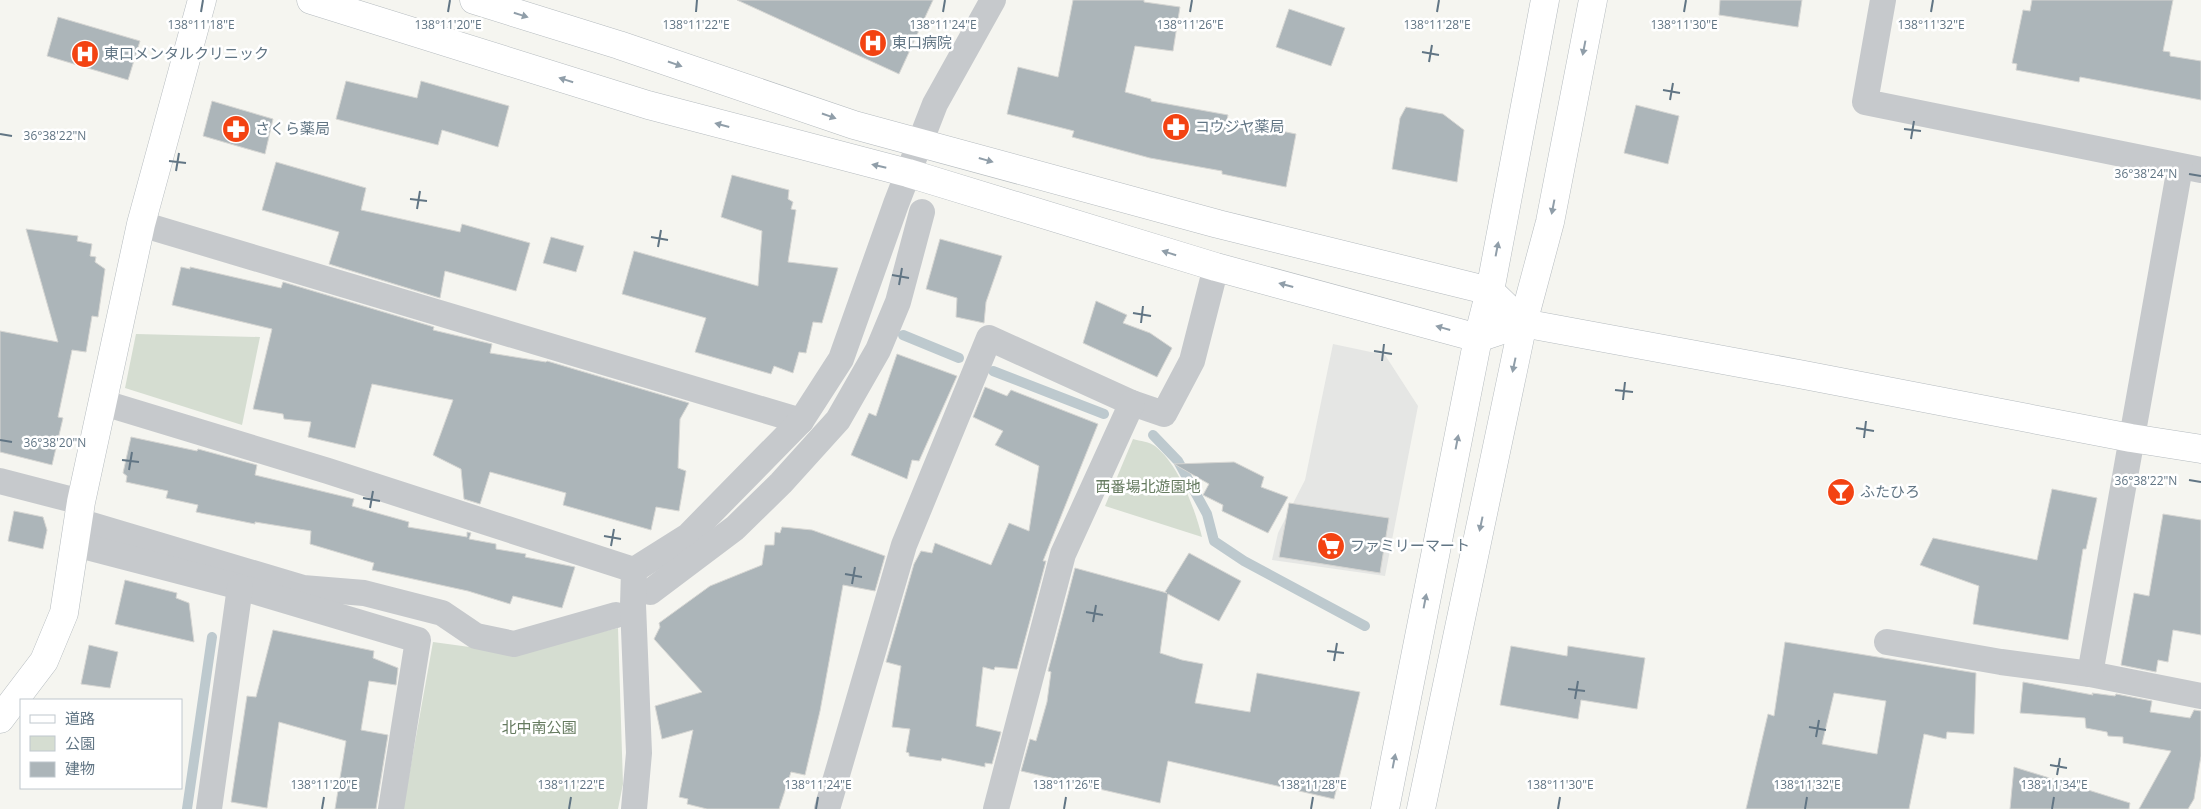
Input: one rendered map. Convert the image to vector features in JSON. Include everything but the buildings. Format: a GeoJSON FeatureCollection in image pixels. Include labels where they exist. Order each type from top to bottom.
{"type":"FeatureCollection","features":[{"type":"Feature","properties":{"kind":"street"},"geometry":{"type":"LineString","coordinates":[[0,719],[44,661],[64,613],[78,522],[141,224],[202,0]]}},
{"type":"Feature","properties":{"kind":"street"},"geometry":{"type":"LineString","coordinates":[[311,0],[648,105],[908,173],[1216,267],[1478,338],[1523,323],[2131,438],[2201,449]]}},
{"type":"Feature","properties":{"kind":"street"},"geometry":{"type":"LineString","coordinates":[[474,0],[619,46],[854,125],[1218,224],[1490,291],[1523,323]]}},
{"type":"Feature","properties":{"kind":"street"},"geometry":{"type":"LineString","coordinates":[[634,570],[688,536],[800,421],[841,360],[908,173],[935,104],[993,0]]}},
{"type":"Feature","properties":{"kind":"street"},"geometry":{"type":"LineString","coordinates":[[1385,809],[1478,338],[1490,291],[1545,0]]}},
{"type":"Feature","properties":{"kind":"street"},"geometry":{"type":"LineString","coordinates":[[1421,809],[1523,323],[1550,222],[1593,0]]}},
{"type":"Feature","properties":{"kind":"street"},"geometry":{"type":"LineString","coordinates":[[1883,0],[1865,102],[2191,169],[2131,438],[2090,674]]}},
{"type":"Feature","properties":{"kind":"street"},"geometry":{"type":"LineString","coordinates":[[650,592],[736,528],[781,483],[838,420],[878,350],[898,302],[922,212]]}},
{"type":"Feature","properties":{"kind":"street"},"geometry":{"type":"LineString","coordinates":[[141,224],[800,421]]}},
{"type":"Feature","properties":{"kind":"street"},"geometry":{"type":"LineString","coordinates":[[827,809],[904,545],[989,338],[1132,403],[1164,414],[1192,361],[1216,267]]}},
{"type":"Feature","properties":{"kind":"street"},"geometry":{"type":"LineString","coordinates":[[104,403],[328,471],[634,570]]}},
{"type":"Feature","properties":{"kind":"street"},"geometry":{"type":"LineString","coordinates":[[996,809],[1063,554],[1132,403]]}},
{"type":"Feature","properties":{"kind":"street"},"geometry":{"type":"LineString","coordinates":[[0,481],[78,522],[240,587],[418,640],[391,809]]}},
{"type":"Feature","properties":{"kind":"street"},"geometry":{"type":"LineString","coordinates":[[78,522],[303,588],[364,593],[442,613],[476,636],[514,648],[616,615]]}},
{"type":"Feature","properties":{"kind":"street"},"geometry":{"type":"LineString","coordinates":[[634,570],[633,605],[639,753],[634,809]]}},
{"type":"Feature","properties":{"kind":"street"},"geometry":{"type":"LineString","coordinates":[[209,809],[240,587]]}},
{"type":"Feature","properties":{"kind":"street"},"geometry":{"type":"LineString","coordinates":[[1887,642],[2001,662],[2090,674],[2201,696]]}},
{"type":"Feature","properties":{"kind":"shaded area"},"geometry":{"type":"Polygon","coordinates":[[[1333,344],[1385,355],[1418,406],[1385,576],[1272,560],[1278,533],[1305,480],[1333,344]]]}},
{"type":"Feature","properties":{"kind":"green space"},"geometry":{"type":"Polygon","coordinates":[[[136,334],[260,337],[242,425],[125,388],[136,334]]]}},
{"type":"Feature","properties":{"kind":"green space","name":"西番場北遊園地"},"geometry":{"type":"Polygon","coordinates":[[[1133,439],[1155,446],[1164,454],[1185,488],[1202,537],[1105,506],[1133,439]]]}},
{"type":"Feature","properties":{"kind":"green space","name":"北中南公園"},"geometry":{"type":"Polygon","coordinates":[[[618,628],[623,784],[618,809],[403,809],[433,642],[514,653],[618,628]]]}},
{"type":"Feature","properties":{"kind":"waterway"},"geometry":{"type":"LineString","coordinates":[[903,335],[959,358]]}},
{"type":"Feature","properties":{"kind":"waterway"},"geometry":{"type":"LineString","coordinates":[[993,371],[1104,414]]}},
{"type":"Feature","properties":{"kind":"waterway"},"geometry":{"type":"LineString","coordinates":[[1153,435],[1178,461],[1207,514],[1214,541],[1244,561],[1365,626]]}},
{"type":"Feature","properties":{"kind":"waterway"},"geometry":{"type":"LineString","coordinates":[[187,809],[212,637]]}},
{"type":"Feature","properties":{"kind":"place","name":"東口病院"},"geometry":{"type":"Point","coordinates":[873,43]}},
{"type":"Feature","properties":{"kind":"place","name":"東口メンタルクリニック"},"geometry":{"type":"Point","coordinates":[85,54]}},
{"type":"Feature","properties":{"kind":"place","name":"コウジヤ薬局"},"geometry":{"type":"Point","coordinates":[1176,127]}},
{"type":"Feature","properties":{"kind":"place","name":"さくら薬局"},"geometry":{"type":"Point","coordinates":[236,129]}},
{"type":"Feature","properties":{"kind":"place","name":"ふたひろ"},"geometry":{"type":"Point","coordinates":[1841,492]}},
{"type":"Feature","properties":{"kind":"place","name":"ファミリーマート"},"geometry":{"type":"Point","coordinates":[1331,546]}}]}
